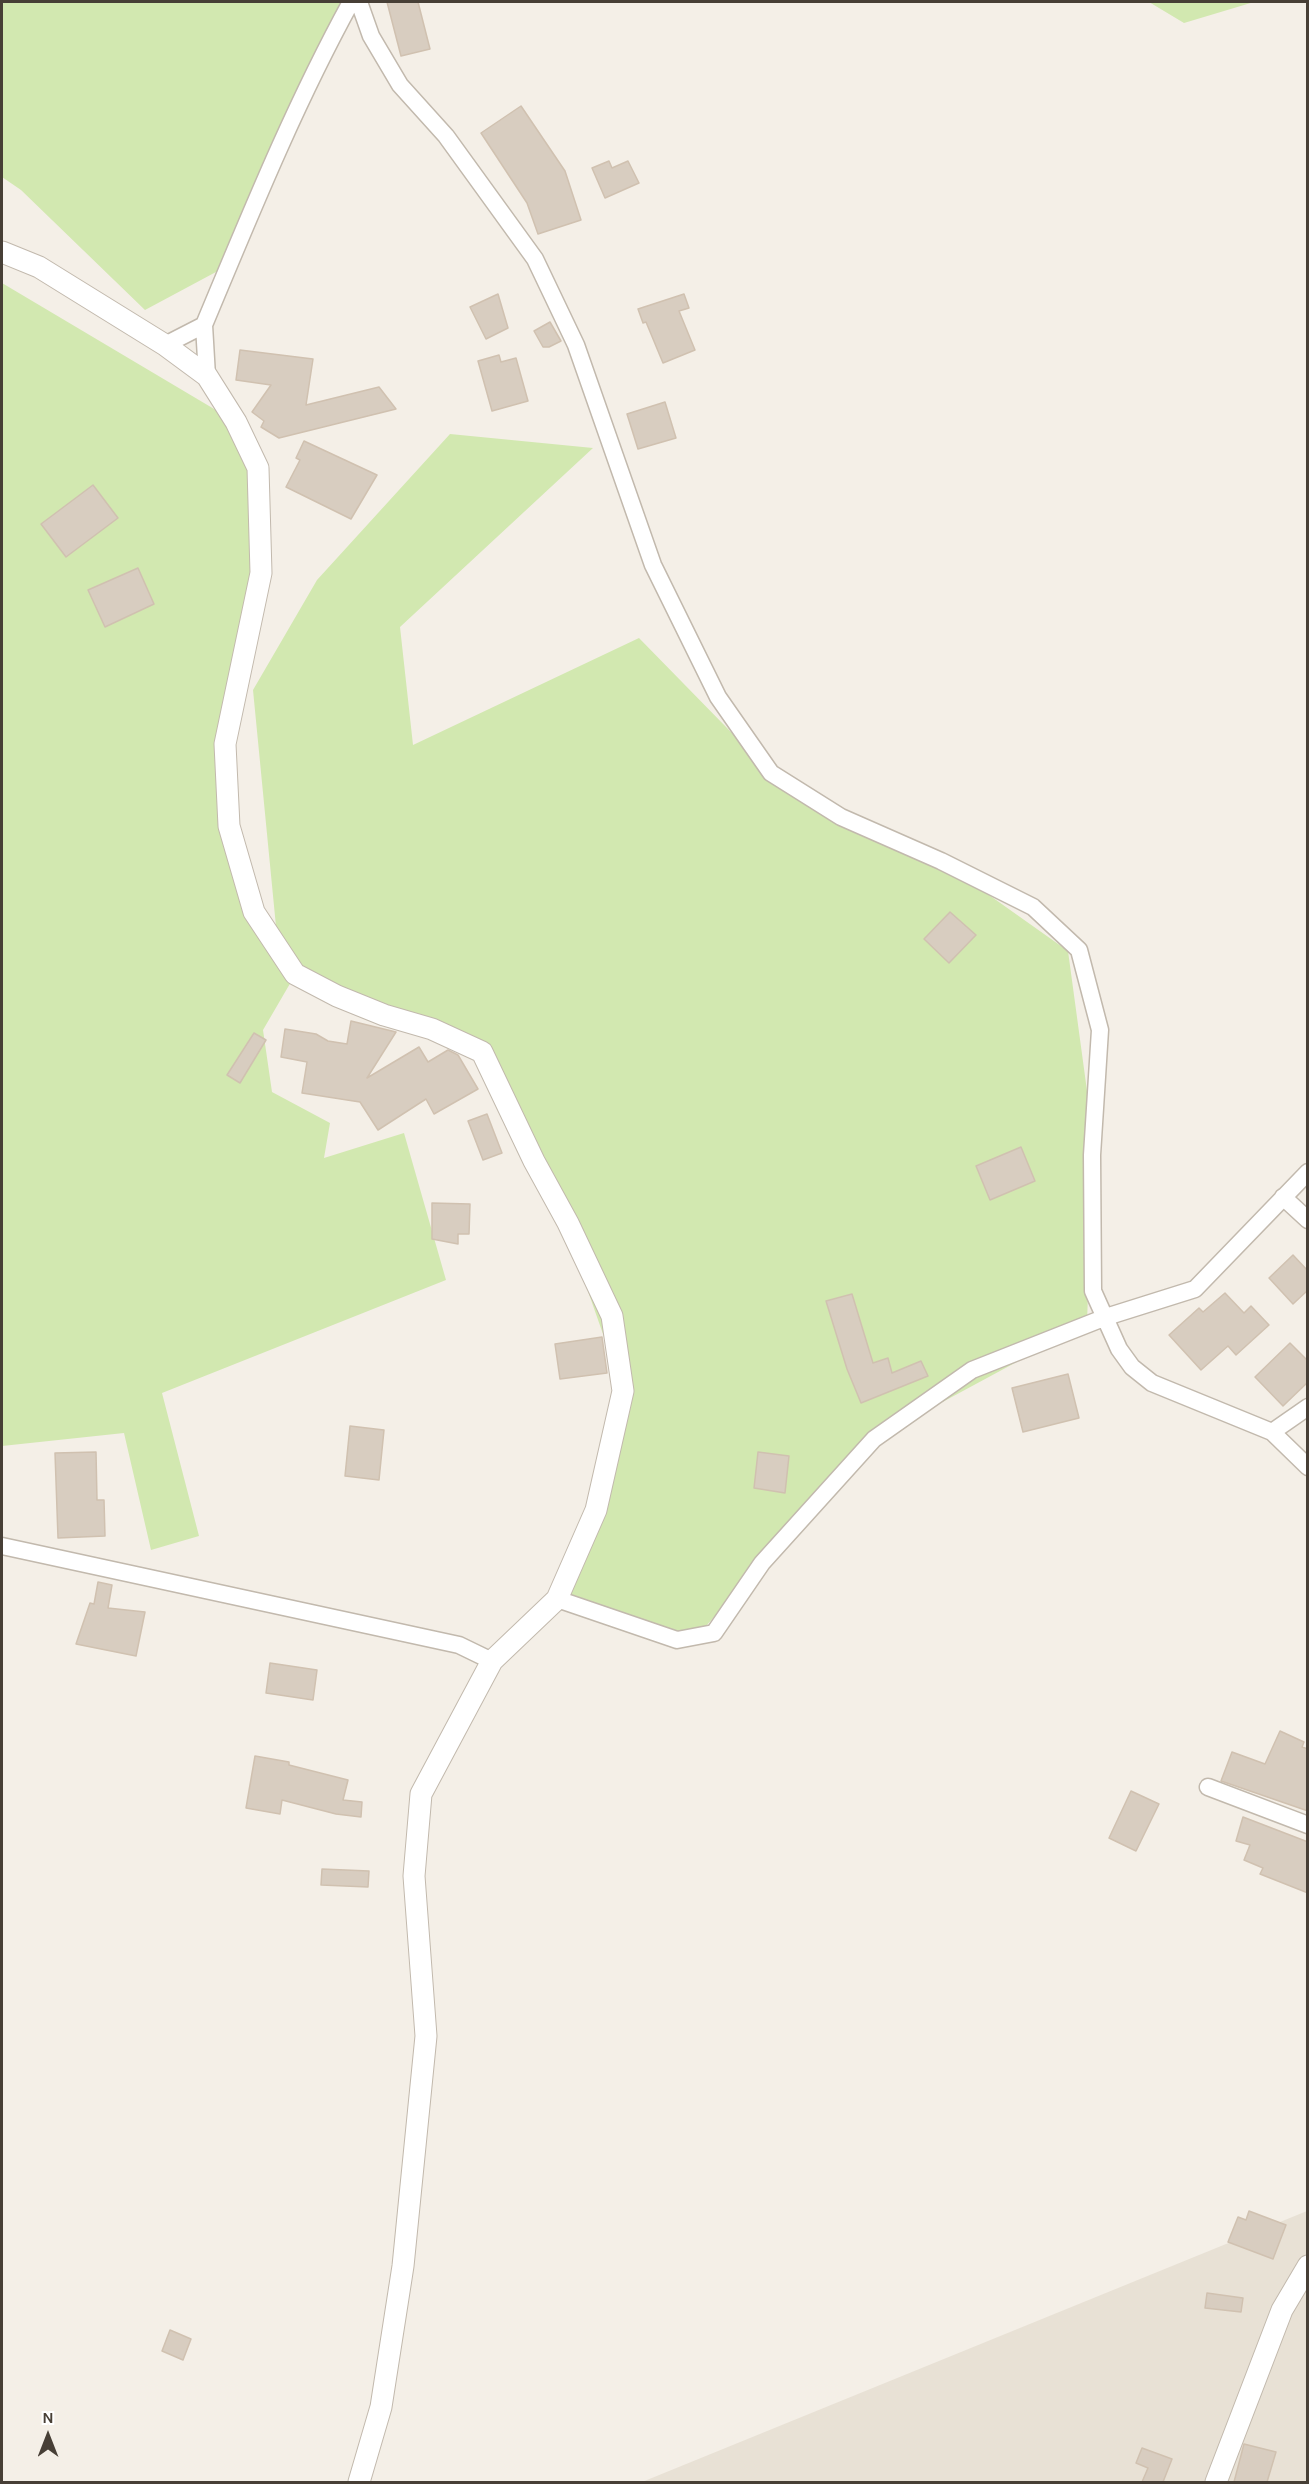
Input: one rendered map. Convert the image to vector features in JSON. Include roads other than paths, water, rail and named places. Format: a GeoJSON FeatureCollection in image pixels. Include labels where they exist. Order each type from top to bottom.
{"type":"FeatureCollection","features":[{"type":"Feature","properties":{"kind":"street"},"geometry":{"type":"LineString","coordinates":[[207,376],[204,325],[258,194],[319,60],[351,2]]}},
{"type":"Feature","properties":{"kind":"street"},"geometry":{"type":"LineString","coordinates":[[358,2],[371,36],[400,85],[446,136],[535,259],[576,345],[653,565],[718,697],[771,773],[841,817],[941,861],[1033,907],[1079,950],[1100,1030],[1092,1155],[1093,1291],[1119,1348],[1132,1367],[1152,1383],[1272,1432],[1308,1467]]}},
{"type":"Feature","properties":{"kind":"street"},"geometry":{"type":"LineString","coordinates":[[2,252],[39,267],[165,345],[207,376],[237,422],[258,468],[261,573],[225,744],[229,826],[254,912],[295,974],[337,996],[384,1015],[432,1029],[482,1052],[612,1316],[623,1391],[596,1510],[557,1599],[492,1662],[421,1794],[414,1875],[426,2036],[403,2266],[381,2407],[359,2482]]}},
{"type":"Feature","properties":{"kind":"street"},"geometry":{"type":"LineString","coordinates":[[165,345],[204,325]]}},
{"type":"Feature","properties":{"kind":"street"},"geometry":{"type":"LineString","coordinates":[[557,1599],[677,1641],[714,1633],[762,1563],[874,1440],[972,1370],[1106,1317],[1195,1289],[1308,1172]]}},
{"type":"Feature","properties":{"kind":"street"},"geometry":{"type":"LineString","coordinates":[[1283,1197],[1308,1220]]}},
{"type":"Feature","properties":{"kind":"street"},"geometry":{"type":"LineString","coordinates":[[1272,1432],[1308,1407]]}},
{"type":"Feature","properties":{"kind":"street"},"geometry":{"type":"LineString","coordinates":[[2,1546],[459,1645],[492,1662]]}},
{"type":"Feature","properties":{"kind":"street"},"geometry":{"type":"LineString","coordinates":[[1208,1787],[1308,1825]]}},
{"type":"Feature","properties":{"kind":"street"},"geometry":{"type":"LineString","coordinates":[[1216,2482],[1282,2310],[1308,2266]]}}]}
